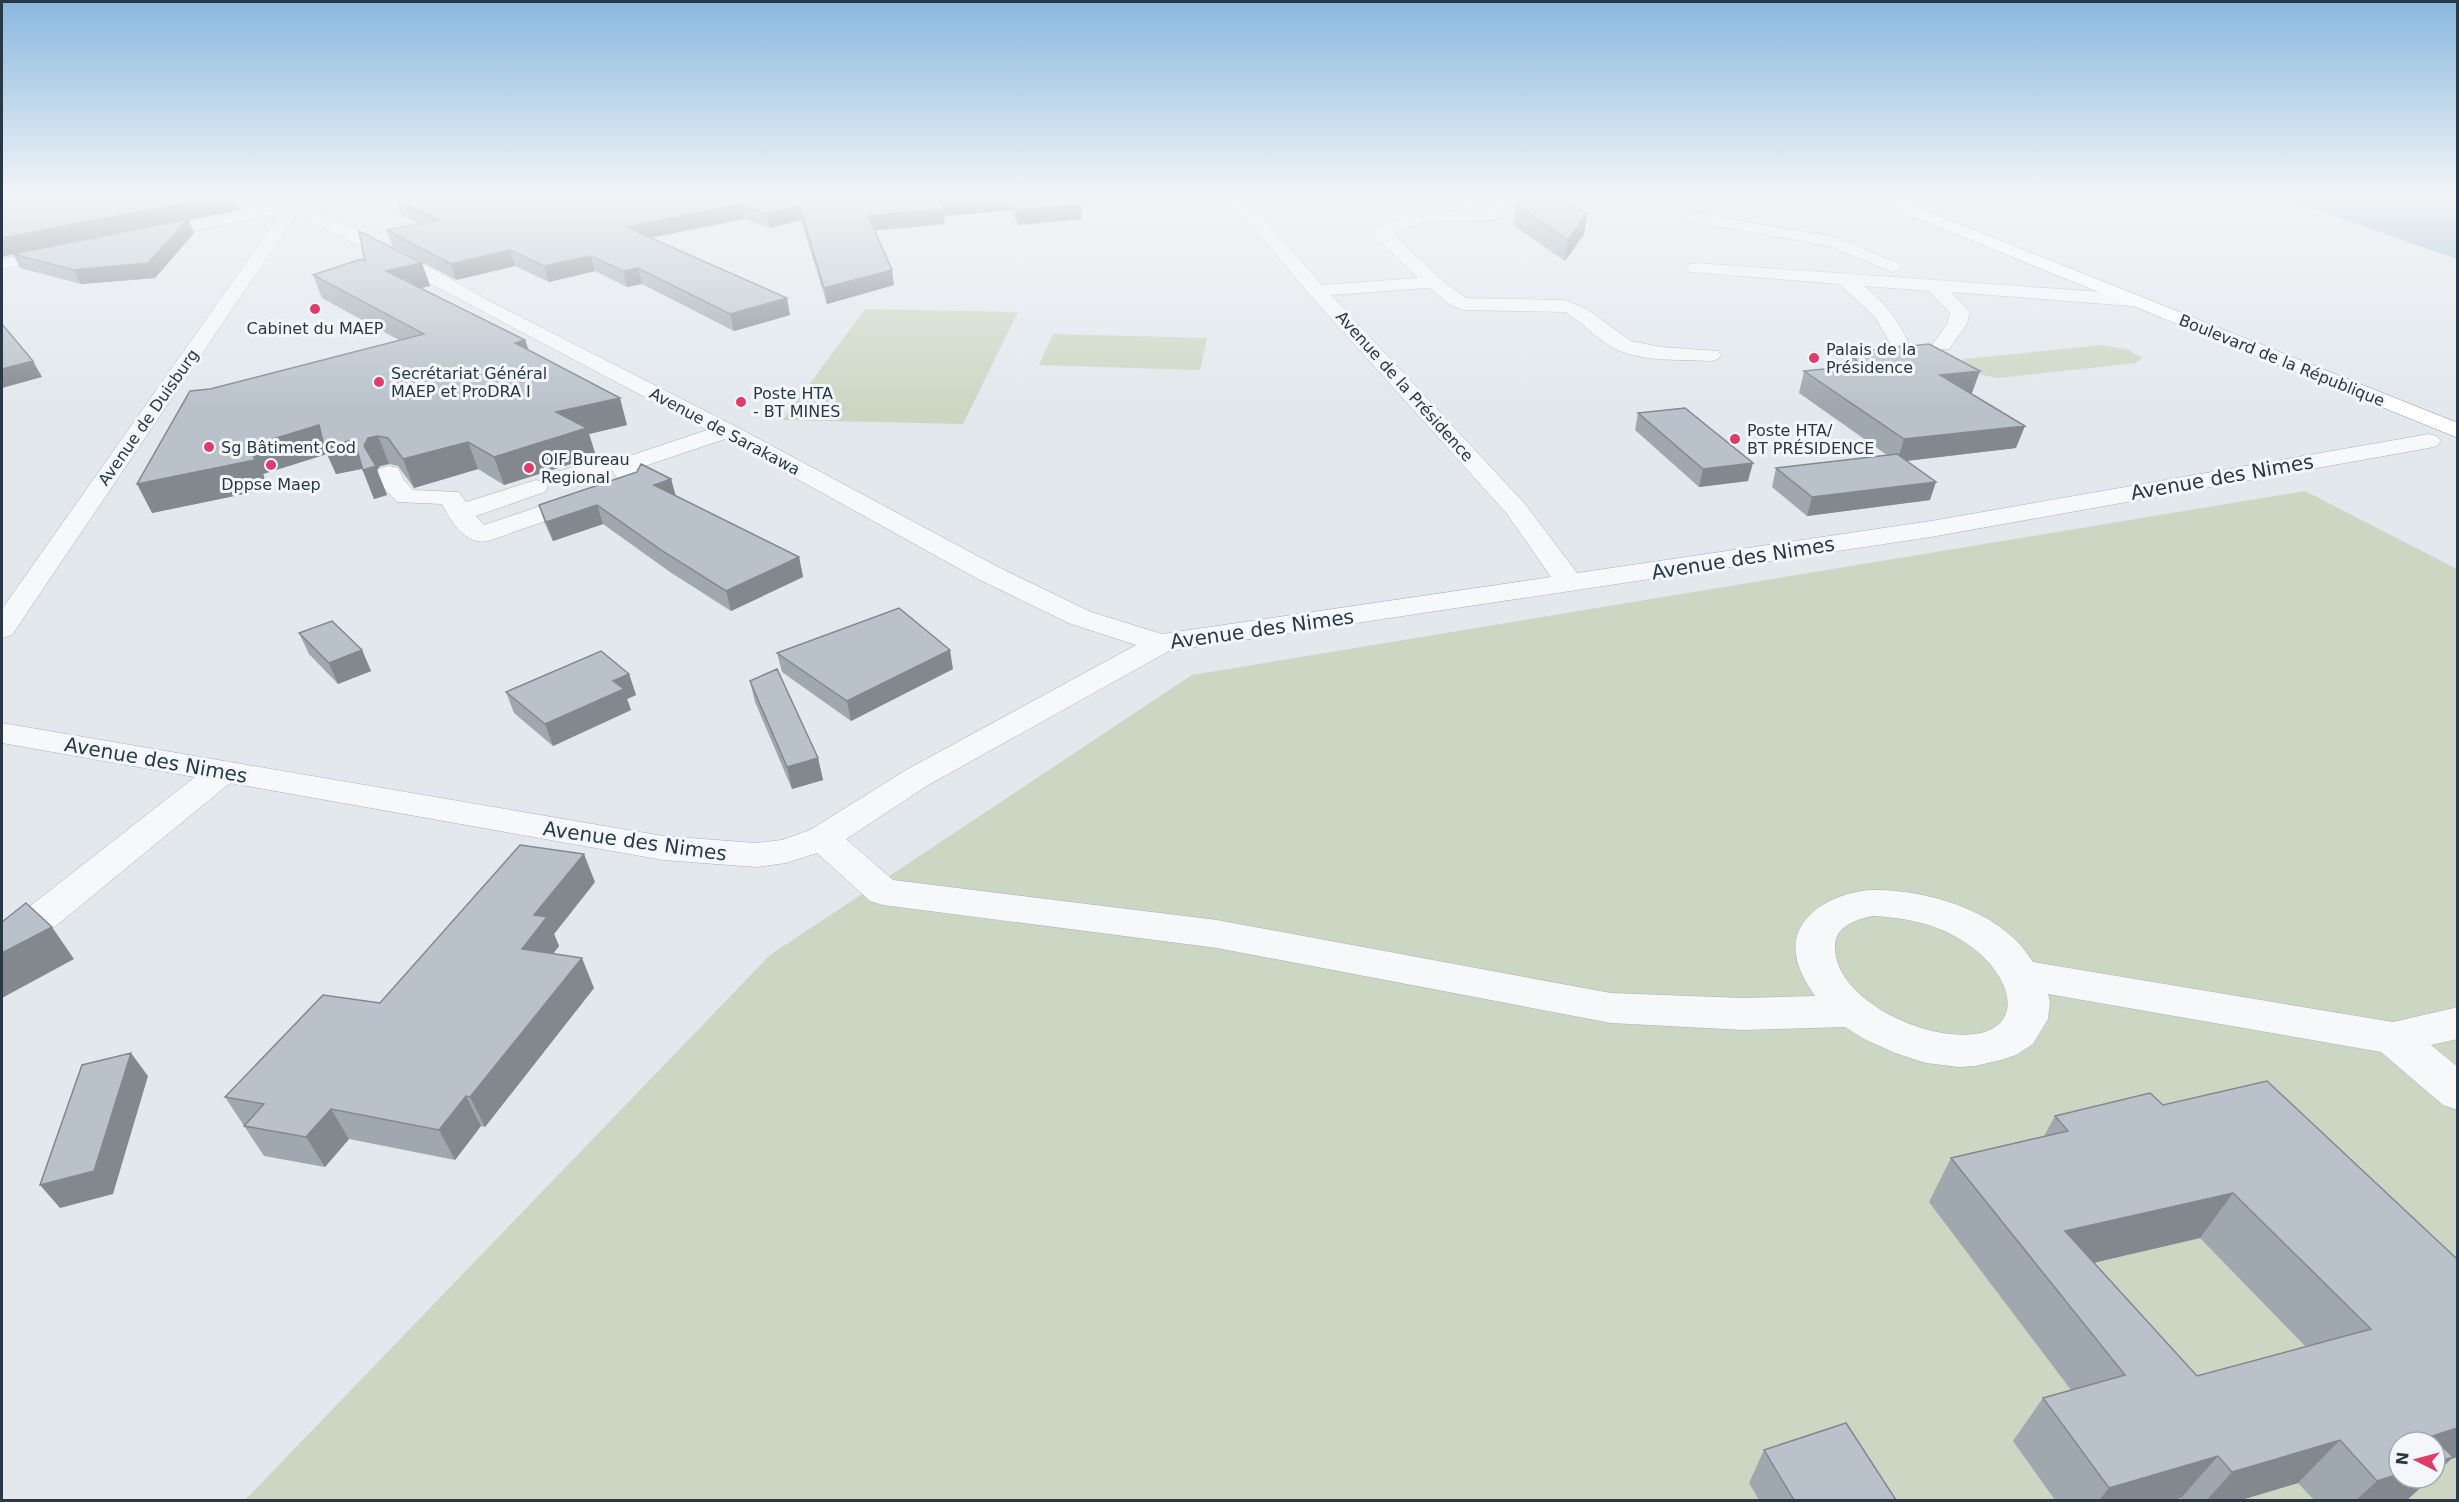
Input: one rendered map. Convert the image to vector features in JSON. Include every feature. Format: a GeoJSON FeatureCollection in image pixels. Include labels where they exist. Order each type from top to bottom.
{"type":"FeatureCollection","features":[{"type":"Feature","properties":{"kind":"highway","name":"Boulevard de la République"},"geometry":{"type":"LineString","coordinates":[[2046,265],[2457,431]]}},
{"type":"Feature","properties":{"kind":"highway","name":"Boulevard de la République"},"geometry":{"type":"LineString","coordinates":[[2081,265],[2252,331],[2457,415]]}},
{"type":"Feature","properties":{"kind":"street","name":"Avenue de Duisburg"},"geometry":{"type":"LineString","coordinates":[[2,629],[253,265]]}},
{"type":"Feature","properties":{"kind":"street","name":"Avenue de Sarakawa"},"geometry":{"type":"LineString","coordinates":[[412,265],[727,431],[988,573],[1081,618],[1161,643]]}},
{"type":"Feature","properties":{"kind":"street","name":"Avenue de la Présidence"},"geometry":{"type":"LineString","coordinates":[[1295,265],[1508,500],[1569,582]]}},
{"type":"Feature","properties":{"kind":"street"},"geometry":{"type":"LineString","coordinates":[[1415,265],[1433,282],[1465,304],[1564,306],[1582,312],[1614,340],[1640,350],[1711,355]]}},
{"type":"Feature","properties":{"kind":"street"},"geometry":{"type":"LineString","coordinates":[[1726,265],[1844,279],[2131,300]]}},
{"type":"Feature","properties":{"kind":"street"},"geometry":{"type":"LineString","coordinates":[[1828,265],[2081,279]]}},
{"type":"Feature","properties":{"kind":"street"},"geometry":{"type":"LineString","coordinates":[[1888,265],[1892,267]]}},
{"type":"Feature","properties":{"kind":"street"},"geometry":{"type":"LineString","coordinates":[[1844,279],[1870,299],[1889,320],[1898,341]]}},
{"type":"Feature","properties":{"kind":"street"},"geometry":{"type":"LineString","coordinates":[[1317,291],[1433,282]]}},
{"type":"Feature","properties":{"kind":"street"},"geometry":{"type":"LineString","coordinates":[[1935,286],[1960,312],[1957,324],[1942,345]]}},
{"type":"Feature","properties":{"kind":"street"},"geometry":{"type":"LineString","coordinates":[[622,466],[727,431]]}},
{"type":"Feature","properties":{"kind":"street","name":"Avenue des Nimes"},"geometry":{"type":"LineString","coordinates":[[2,733],[663,848],[756,855],[786,851],[823,838],[918,777],[1161,643],[1931,529],[2429,441]]}},
{"type":"Feature","properties":{"kind":"street"},"geometry":{"type":"LineString","coordinates":[[389,473],[393,483],[406,497],[450,497],[459,513],[479,535],[632,483],[622,466],[616,461],[562,478]]}},
{"type":"Feature","properties":{"kind":"street"},"geometry":{"type":"LineString","coordinates":[[459,513],[536,487]]}},
{"type":"Feature","properties":{"kind":"street"},"geometry":{"type":"LineString","coordinates":[[10,942],[223,772]]}},
{"type":"Feature","properties":{"kind":"street"},"geometry":{"type":"LineString","coordinates":[[823,838],[883,892],[1217,934],[1611,1008],[1743,1014],[1852,1011]]}},
{"type":"Feature","properties":{"kind":"street"},"geometry":{"type":"LineString","coordinates":[[1873,903],[1901,904],[1929,910],[1958,921],[1984,936],[2006,954],[2022,975],[2030,996],[2029,1016],[2019,1032],[1999,1044],[1974,1050],[1943,1049],[1910,1041],[1879,1028],[1852,1011],[1832,991],[1819,969],[1814,949],[1819,931],[1830,917],[1857,906],[1873,903]]}},
{"type":"Feature","properties":{"kind":"street"},"geometry":{"type":"LineString","coordinates":[[2022,975],[2393,1038],[2457,1023]]}},
{"type":"Feature","properties":{"kind":"street"},"geometry":{"type":"LineString","coordinates":[[2393,1038],[2457,1093]]}},
{"type":"Feature","properties":{"kind":"green space"},"geometry":{"type":"Polygon","coordinates":[[[865,309],[1018,312],[963,424],[783,420],[865,309]]]}},
{"type":"Feature","properties":{"kind":"green space"},"geometry":{"type":"Polygon","coordinates":[[[1053,334],[1207,338],[1200,370],[1039,365],[1053,334]]]}},
{"type":"Feature","properties":{"kind":"green space"},"geometry":{"type":"Polygon","coordinates":[[[2102,345],[2129,350],[2142,358],[2135,363],[1998,378],[1972,373],[1961,364],[1964,359],[2102,345]]]}},
{"type":"Feature","properties":{"kind":"green space"},"geometry":{"type":"Polygon","coordinates":[[[2305,491],[2457,569],[2457,1500],[245,1500],[770,955],[1192,675],[2305,491]]]}},
{"type":"Feature","properties":{"kind":"building"},"geometry":{"type":"Polygon","coordinates":[[[55,265],[126,265],[74,270],[55,265]]]}},
{"type":"Feature","properties":{"kind":"building"},"geometry":{"type":"Polygon","coordinates":[[[343,265],[413,265],[386,271],[525,340],[515,343],[620,398],[556,412],[587,428],[494,457],[468,442],[403,459],[388,438],[378,436],[368,438],[364,446],[376,466],[363,470],[354,440],[324,446],[319,425],[250,446],[255,460],[137,484],[190,391],[210,389],[424,334],[313,275],[343,265]]]}},
{"type":"Feature","properties":{"kind":"building"},"geometry":{"type":"Polygon","coordinates":[[[610,265],[712,265],[787,298],[730,314],[638,268],[623,271],[610,265]]]}},
{"type":"Feature","properties":{"kind":"building"},"geometry":{"type":"Polygon","coordinates":[[[817,265],[890,265],[892,270],[824,288],[817,265]]]}},
{"type":"Feature","properties":{"kind":"building"},"geometry":{"type":"Polygon","coordinates":[[[2,324],[33,361],[2,369],[2,324]]]}},
{"type":"Feature","properties":{"kind":"building"},"geometry":{"type":"Polygon","coordinates":[[[1929,344],[1980,371],[1940,375],[2025,426],[1904,439],[1804,371],[1864,365],[1851,357],[1868,355],[1861,351],[1929,344]]]}},
{"type":"Feature","properties":{"kind":"building"},"geometry":{"type":"Polygon","coordinates":[[[1685,408],[1753,463],[1703,469],[1638,413],[1685,408]]]}},
{"type":"Feature","properties":{"kind":"building"},"geometry":{"type":"Polygon","coordinates":[[[1897,454],[1936,482],[1812,497],[1776,468],[1897,454]]]}},
{"type":"Feature","properties":{"kind":"building"},"geometry":{"type":"Polygon","coordinates":[[[641,464],[671,479],[654,485],[799,557],[726,591],[664,552],[597,505],[546,522],[539,505],[637,472],[641,464]]]}},
{"type":"Feature","properties":{"kind":"building"},"geometry":{"type":"Polygon","coordinates":[[[899,608],[950,650],[847,701],[777,653],[899,608]]]}},
{"type":"Feature","properties":{"kind":"building"},"geometry":{"type":"Polygon","coordinates":[[[332,621],[362,650],[329,663],[299,633],[332,621]]]}},
{"type":"Feature","properties":{"kind":"building"},"geometry":{"type":"Polygon","coordinates":[[[601,651],[629,674],[613,681],[624,689],[545,724],[506,692],[601,651]]]}},
{"type":"Feature","properties":{"kind":"building"},"geometry":{"type":"Polygon","coordinates":[[[777,669],[818,758],[787,767],[750,681],[777,669]]]}},
{"type":"Feature","properties":{"kind":"building"},"geometry":{"type":"Polygon","coordinates":[[[520,845],[584,854],[534,915],[547,917],[522,949],[582,958],[470,1097],[466,1096],[439,1130],[331,1109],[306,1137],[244,1126],[264,1104],[225,1097],[323,995],[380,1003],[520,845]]]}},
{"type":"Feature","properties":{"kind":"building"},"geometry":{"type":"Polygon","coordinates":[[[26,903],[52,927],[2,953],[2,922],[26,903]]]}},
{"type":"Feature","properties":{"kind":"building"},"geometry":{"type":"Polygon","coordinates":[[[131,1053],[94,1171],[40,1185],[82,1065],[131,1053]]]}},
{"type":"Feature","properties":{"kind":"building"},"geometry":{"type":"Polygon","coordinates":[[[2267,1081],[2457,1259],[2457,1428],[2447,1431],[2387,1430],[2387,1478],[2377,1481],[2340,1440],[2232,1472],[2218,1456],[2109,1488],[2043,1398],[2125,1375],[1951,1158],[2068,1131],[2055,1116],[2150,1093],[2163,1105],[2267,1081]],[[2233,1193],[2065,1231],[2197,1376],[2371,1329],[2233,1193]]]}},
{"type":"Feature","properties":{"kind":"building"},"geometry":{"type":"Polygon","coordinates":[[[1846,1423],[1896,1500],[1794,1500],[1764,1450],[1846,1423]]]}},
{"type":"Feature","properties":{"kind":"building"},"geometry":{"type":"Polygon","coordinates":[[[2447,1451],[2453,1457],[2447,1459],[2447,1451]]]}},
{"type":"Feature","properties":{"kind":"place","name":"Cabinet du MAEP"},"geometry":{"type":"Point","coordinates":[315,309]}},
{"type":"Feature","properties":{"kind":"place","name":"Palais de la Présidence"},"geometry":{"type":"Point","coordinates":[1814,358]}},
{"type":"Feature","properties":{"kind":"place","name":"Secrétariat Général MAEP et ProDRA I"},"geometry":{"type":"Point","coordinates":[379,382]}},
{"type":"Feature","properties":{"kind":"place","name":"Poste HTA - BT MINES"},"geometry":{"type":"Point","coordinates":[741,402]}},
{"type":"Feature","properties":{"kind":"place","name":"Poste HTA/ BT PRÉSIDENCE"},"geometry":{"type":"Point","coordinates":[1735,439]}},
{"type":"Feature","properties":{"kind":"place","name":"Sg Bâtiment Cod"},"geometry":{"type":"Point","coordinates":[209,447]}},
{"type":"Feature","properties":{"kind":"place","name":"Dppse Maep"},"geometry":{"type":"Point","coordinates":[271,465]}},
{"type":"Feature","properties":{"kind":"place","name":"OIF Bureau Regional"},"geometry":{"type":"Point","coordinates":[529,468]}}]}
